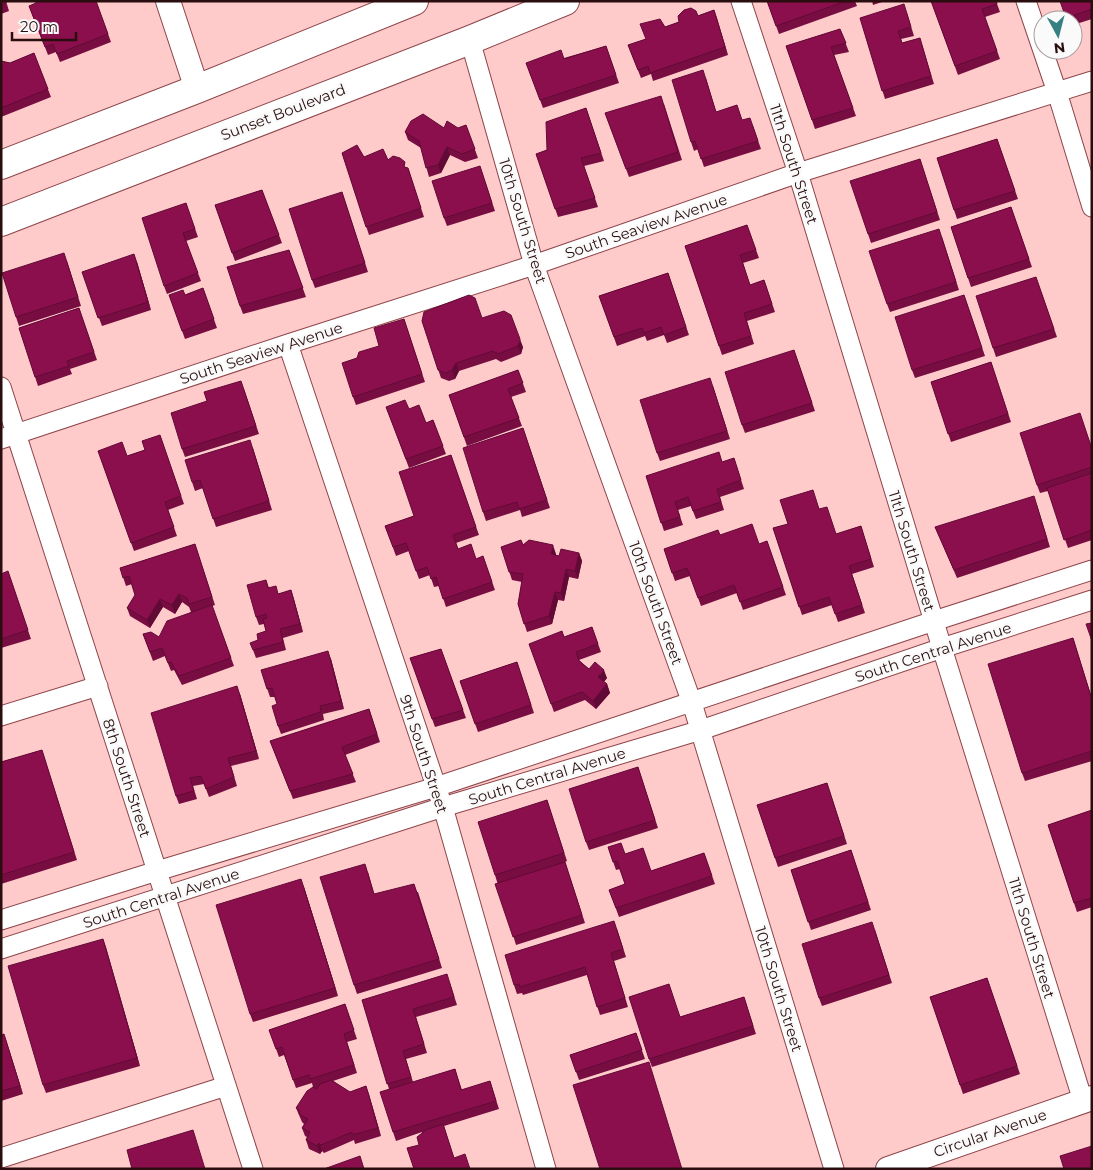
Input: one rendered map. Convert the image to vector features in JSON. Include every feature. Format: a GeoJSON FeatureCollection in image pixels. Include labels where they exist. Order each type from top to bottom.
{"type":"FeatureCollection","features":[{"type":"Feature","properties":{"kind":"main road"},"geometry":{"type":"LineString","coordinates":[[1,166],[414,1]]}},
{"type":"Feature","properties":{"kind":"main road","name":"Sunset Boulevard"},"geometry":{"type":"LineString","coordinates":[[1,222],[470,40],[565,1]]}},
{"type":"Feature","properties":{"kind":"street"},"geometry":{"type":"LineString","coordinates":[[168,1],[197,88]]}},
{"type":"Feature","properties":{"kind":"street","name":"11th South Street"},"geometry":{"type":"LineString","coordinates":[[741,1],[798,173],[942,648],[1087,1099]]}},
{"type":"Feature","properties":{"kind":"street"},"geometry":{"type":"LineString","coordinates":[[1026,1],[1057,92],[1092,207]]}},
{"type":"Feature","properties":{"kind":"street","name":"10th South Street"},"geometry":{"type":"LineString","coordinates":[[470,40],[534,264],[701,730],[834,1169]]}},
{"type":"Feature","properties":{"kind":"street","name":"South Seaview Avenue"},"geometry":{"type":"LineString","coordinates":[[9,436],[534,264],[798,173],[1092,81]]}},
{"type":"Feature","properties":{"kind":"street","name":"9th South Street"},"geometry":{"type":"LineString","coordinates":[[288,344],[443,808],[546,1169]]}},
{"type":"Feature","properties":{"kind":"street","name":"8th South Street"},"geometry":{"type":"LineString","coordinates":[[1,387],[9,436],[98,686],[253,1169]]}},
{"type":"Feature","properties":{"kind":"street"},"geometry":{"type":"LineString","coordinates":[[1,920],[436,788],[1092,570]]}},
{"type":"Feature","properties":{"kind":"street","name":"South Central Avenue"},"geometry":{"type":"LineString","coordinates":[[1,948],[443,808],[701,730],[942,648],[1092,600]]}},
{"type":"Feature","properties":{"kind":"street"},"geometry":{"type":"LineString","coordinates":[[1,716],[98,686]]}},
{"type":"Feature","properties":{"kind":"street"},"geometry":{"type":"LineString","coordinates":[[1,1158],[226,1086]]}},
{"type":"Feature","properties":{"kind":"street","name":"Circular Avenue"},"geometry":{"type":"LineString","coordinates":[[888,1169],[1087,1099]]}},
{"type":"Feature","properties":{"kind":"building"},"geometry":{"type":"Polygon","coordinates":[[[36,1],[96,1],[108,34],[57,54],[53,44],[45,47],[29,6],[36,3],[36,1]]]}},
{"type":"Feature","properties":{"kind":"building"},"geometry":{"type":"Polygon","coordinates":[[[767,1],[846,1],[776,26],[767,1]]]}},
{"type":"Feature","properties":{"kind":"building"},"geometry":{"type":"Polygon","coordinates":[[[931,1],[996,1],[997,4],[982,9],[997,51],[955,66],[931,1]]]}},
{"type":"Feature","properties":{"kind":"building"},"geometry":{"type":"Polygon","coordinates":[[[1060,1],[1092,1],[1092,9],[1083,12],[1083,10],[1063,10],[1060,1]]]}},
{"type":"Feature","properties":{"kind":"building"},"geometry":{"type":"Polygon","coordinates":[[[904,4],[911,27],[898,31],[902,43],[920,38],[931,76],[882,91],[860,18],[904,4]]]}},
{"type":"Feature","properties":{"kind":"building"},"geometry":{"type":"Polygon","coordinates":[[[691,8],[696,11],[698,16],[714,10],[725,47],[650,73],[648,66],[638,70],[628,45],[646,39],[640,24],[660,19],[665,27],[679,22],[678,16],[684,10],[691,8]]]}},
{"type":"Feature","properties":{"kind":"building"},"geometry":{"type":"Polygon","coordinates":[[[840,29],[846,43],[831,47],[853,108],[812,120],[786,46],[840,29]]]}},
{"type":"Feature","properties":{"kind":"building"},"geometry":{"type":"Polygon","coordinates":[[[606,46],[616,75],[540,100],[526,63],[561,50],[564,59],[606,46]]]}},
{"type":"Feature","properties":{"kind":"building"},"geometry":{"type":"Polygon","coordinates":[[[34,53],[48,89],[1,108],[1,61],[10,63],[34,53]]]}},
{"type":"Feature","properties":{"kind":"building"},"geometry":{"type":"Polygon","coordinates":[[[703,70],[716,112],[737,105],[742,120],[750,118],[758,141],[701,159],[695,141],[691,142],[672,80],[703,70]]]}},
{"type":"Feature","properties":{"kind":"building"},"geometry":{"type":"Polygon","coordinates":[[[661,96],[678,152],[626,169],[605,113],[661,96]]]}},
{"type":"Feature","properties":{"kind":"building"},"geometry":{"type":"Polygon","coordinates":[[[586,108],[601,153],[581,158],[595,198],[555,209],[536,154],[547,150],[546,122],[586,108]]]}},
{"type":"Feature","properties":{"kind":"building"},"geometry":{"type":"Polygon","coordinates":[[[423,114],[444,128],[447,121],[458,128],[466,125],[475,149],[462,154],[447,147],[438,165],[426,168],[419,141],[405,132],[411,121],[423,114]]]}},
{"type":"Feature","properties":{"kind":"building"},"geometry":{"type":"Polygon","coordinates":[[[997,139],[1015,191],[954,210],[937,158],[997,139]]]}},
{"type":"Feature","properties":{"kind":"building"},"geometry":{"type":"Polygon","coordinates":[[[357,145],[364,157],[383,149],[388,160],[393,156],[405,162],[404,167],[408,168],[421,208],[366,227],[342,153],[357,145]]]}},
{"type":"Feature","properties":{"kind":"building"},"geometry":{"type":"Polygon","coordinates":[[[920,159],[937,212],[868,234],[850,181],[920,159]]]}},
{"type":"Feature","properties":{"kind":"building"},"geometry":{"type":"Polygon","coordinates":[[[480,166],[492,203],[444,218],[432,181],[480,166]]]}},
{"type":"Feature","properties":{"kind":"building"},"geometry":{"type":"Polygon","coordinates":[[[262,190],[279,235],[232,253],[215,205],[262,190]]]}},
{"type":"Feature","properties":{"kind":"building"},"geometry":{"type":"Polygon","coordinates":[[[342,192],[365,263],[312,280],[289,209],[342,192]]]}},
{"type":"Feature","properties":{"kind":"building"},"geometry":{"type":"Polygon","coordinates":[[[186,203],[195,229],[183,233],[198,273],[164,286],[142,218],[186,203]]]}},
{"type":"Feature","properties":{"kind":"building"},"geometry":{"type":"Polygon","coordinates":[[[1011,207],[1029,259],[968,278],[951,227],[1011,207]]]}},
{"type":"Feature","properties":{"kind":"building"},"geometry":{"type":"Polygon","coordinates":[[[747,225],[756,250],[740,255],[750,285],[764,280],[772,304],[744,313],[751,336],[719,346],[685,246],[747,225]]]}},
{"type":"Feature","properties":{"kind":"building"},"geometry":{"type":"Polygon","coordinates":[[[939,229],[956,282],[887,304],[869,251],[939,229]]]}},
{"type":"Feature","properties":{"kind":"building"},"geometry":{"type":"Polygon","coordinates":[[[289,250],[303,288],[240,306],[227,267],[289,250]]]}},
{"type":"Feature","properties":{"kind":"building"},"geometry":{"type":"Polygon","coordinates":[[[64,253],[78,297],[16,317],[2,273],[64,253]]]}},
{"type":"Feature","properties":{"kind":"building"},"geometry":{"type":"Polygon","coordinates":[[[134,254],[148,302],[98,318],[82,272],[134,254]]]}},
{"type":"Feature","properties":{"kind":"building"},"geometry":{"type":"Polygon","coordinates":[[[668,273],[686,327],[664,335],[661,327],[644,333],[642,328],[614,337],[599,296],[668,273]]]}},
{"type":"Feature","properties":{"kind":"building"},"geometry":{"type":"Polygon","coordinates":[[[1036,277],[1054,329],[993,348],[976,296],[1036,277]]]}},
{"type":"Feature","properties":{"kind":"building"},"geometry":{"type":"Polygon","coordinates":[[[203,288],[214,319],[182,331],[169,295],[183,290],[185,295],[203,288]]]}},
{"type":"Feature","properties":{"kind":"building"},"geometry":{"type":"Polygon","coordinates":[[[469,295],[475,298],[482,318],[504,311],[511,315],[520,339],[518,346],[498,354],[493,351],[456,363],[452,370],[446,373],[438,370],[422,321],[424,312],[469,295]]]}},
{"type":"Feature","properties":{"kind":"building"},"geometry":{"type":"Polygon","coordinates":[[[964,295],[982,348],[912,370],[895,317],[964,295]]]}},
{"type":"Feature","properties":{"kind":"building"},"geometry":{"type":"Polygon","coordinates":[[[79,308],[94,352],[67,361],[69,366],[35,377],[19,328],[79,308]]]}},
{"type":"Feature","properties":{"kind":"building"},"geometry":{"type":"Polygon","coordinates":[[[404,319],[422,374],[353,397],[342,363],[357,358],[359,352],[379,346],[374,328],[404,319]]]}},
{"type":"Feature","properties":{"kind":"building"},"geometry":{"type":"Polygon","coordinates":[[[794,350],[812,403],[742,425],[725,372],[794,350]]]}},
{"type":"Feature","properties":{"kind":"building"},"geometry":{"type":"Polygon","coordinates":[[[991,362],[1008,414],[948,434],[931,382],[991,362]]]}},
{"type":"Feature","properties":{"kind":"building"},"geometry":{"type":"Polygon","coordinates":[[[518,370],[523,383],[508,389],[519,418],[464,437],[449,395],[518,370]]]}},
{"type":"Feature","properties":{"kind":"building"},"geometry":{"type":"Polygon","coordinates":[[[710,378],[727,431],[657,453],[640,400],[710,378]]]}},
{"type":"Feature","properties":{"kind":"building"},"geometry":{"type":"Polygon","coordinates":[[[241,381],[256,426],[182,449],[171,413],[207,401],[204,392],[241,381]]]}},
{"type":"Feature","properties":{"kind":"building"},"geometry":{"type":"Polygon","coordinates":[[[405,400],[409,409],[419,405],[426,423],[433,420],[443,446],[406,459],[386,407],[405,400]]]}},
{"type":"Feature","properties":{"kind":"building"},"geometry":{"type":"Polygon","coordinates":[[[1080,413],[1092,449],[1092,467],[1037,485],[1020,433],[1080,413]]]}},
{"type":"Feature","properties":{"kind":"building"},"geometry":{"type":"Polygon","coordinates":[[[523,428],[547,500],[519,509],[517,502],[483,512],[463,448],[523,428]]]}},
{"type":"Feature","properties":{"kind":"building"},"geometry":{"type":"Polygon","coordinates":[[[160,435],[181,496],[165,502],[174,527],[131,543],[98,451],[122,442],[127,456],[145,450],[142,441],[160,435]]]}},
{"type":"Feature","properties":{"kind":"building"},"geometry":{"type":"Polygon","coordinates":[[[250,440],[269,501],[213,519],[200,480],[192,482],[185,460],[250,440]]]}},
{"type":"Feature","properties":{"kind":"building"},"geometry":{"type":"Polygon","coordinates":[[[719,452],[722,462],[734,458],[741,480],[717,489],[721,502],[693,511],[688,497],[675,502],[680,517],[661,523],[646,476],[719,452]]]}},
{"type":"Feature","properties":{"kind":"building"},"geometry":{"type":"Polygon","coordinates":[[[451,455],[476,527],[453,535],[458,549],[471,544],[476,559],[483,556],[492,582],[443,599],[436,577],[431,579],[427,567],[416,571],[406,543],[393,547],[385,526],[414,516],[399,472],[451,455]]]}},
{"type":"Feature","properties":{"kind":"building"},"geometry":{"type":"Polygon","coordinates":[[[1092,473],[1092,530],[1064,540],[1047,488],[1092,473]]]}},
{"type":"Feature","properties":{"kind":"building"},"geometry":{"type":"Polygon","coordinates":[[[813,490],[819,509],[827,507],[836,534],[861,526],[871,559],[849,566],[862,605],[835,614],[829,597],[799,607],[773,528],[788,524],[780,500],[813,490]]]}},
{"type":"Feature","properties":{"kind":"building"},"geometry":{"type":"Polygon","coordinates":[[[1034,496],[1047,539],[954,570],[935,527],[1034,496]]]}},
{"type":"Feature","properties":{"kind":"building"},"geometry":{"type":"Polygon","coordinates":[[[752,524],[759,544],[767,541],[783,587],[740,602],[734,585],[698,598],[687,568],[672,573],[664,549],[718,530],[720,535],[752,524]]]}},
{"type":"Feature","properties":{"kind":"building"},"geometry":{"type":"Polygon","coordinates":[[[521,540],[523,545],[529,540],[553,545],[551,554],[559,556],[561,549],[579,553],[575,571],[566,569],[561,593],[555,592],[549,616],[524,624],[518,604],[523,574],[509,572],[501,547],[521,540]]]}},
{"type":"Feature","properties":{"kind":"building"},"geometry":{"type":"Polygon","coordinates":[[[195,544],[212,597],[189,604],[187,598],[179,594],[172,605],[160,599],[147,620],[127,608],[135,595],[129,576],[123,578],[120,568],[195,544]]]}},
{"type":"Feature","properties":{"kind":"building"},"geometry":{"type":"Polygon","coordinates":[[[8,571],[28,630],[1,639],[1,574],[8,571]]]}},
{"type":"Feature","properties":{"kind":"building"},"geometry":{"type":"Polygon","coordinates":[[[266,580],[268,588],[276,586],[278,594],[291,590],[300,624],[280,629],[283,642],[253,650],[250,643],[258,640],[257,634],[266,631],[263,619],[267,618],[266,614],[256,617],[247,585],[266,580]]]}},
{"type":"Feature","properties":{"kind":"building"},"geometry":{"type":"Polygon","coordinates":[[[212,605],[231,658],[179,676],[171,662],[168,663],[162,648],[150,652],[143,634],[151,632],[159,637],[167,621],[212,605]]]}},
{"type":"Feature","properties":{"kind":"building"},"geometry":{"type":"Polygon","coordinates":[[[1092,623],[1092,641],[1086,624],[1092,623]]]}},
{"type":"Feature","properties":{"kind":"building"},"geometry":{"type":"Polygon","coordinates":[[[592,627],[598,644],[576,652],[579,661],[589,669],[595,662],[604,670],[598,677],[607,684],[593,701],[582,692],[551,704],[529,644],[562,631],[564,637],[592,627]]]}},
{"type":"Feature","properties":{"kind":"building"},"geometry":{"type":"Polygon","coordinates":[[[1073,638],[1092,700],[1092,751],[1022,773],[988,664],[1073,638]]]}},
{"type":"Feature","properties":{"kind":"building"},"geometry":{"type":"Polygon","coordinates":[[[441,649],[463,710],[432,719],[410,658],[441,649]]]}},
{"type":"Feature","properties":{"kind":"building"},"geometry":{"type":"Polygon","coordinates":[[[328,651],[341,701],[320,706],[321,712],[278,726],[272,706],[277,704],[272,688],[267,689],[261,670],[328,651]]]}},
{"type":"Feature","properties":{"kind":"building"},"geometry":{"type":"Polygon","coordinates":[[[517,662],[531,705],[475,724],[460,681],[517,662]]]}},
{"type":"Feature","properties":{"kind":"building"},"geometry":{"type":"Polygon","coordinates":[[[237,686],[256,751],[228,758],[234,777],[206,789],[201,776],[190,778],[194,791],[176,796],[151,713],[237,686]]]}},
{"type":"Feature","properties":{"kind":"building"},"geometry":{"type":"Polygon","coordinates":[[[369,709],[377,734],[342,747],[353,774],[290,791],[270,741],[369,709]]]}},
{"type":"Feature","properties":{"kind":"building"},"geometry":{"type":"Polygon","coordinates":[[[42,750],[74,852],[1,875],[1,762],[42,750]]]}},
{"type":"Feature","properties":{"kind":"building"},"geometry":{"type":"Polygon","coordinates":[[[638,767],[655,820],[586,842],[569,789],[638,767]]]}},
{"type":"Feature","properties":{"kind":"building"},"geometry":{"type":"Polygon","coordinates":[[[827,783],[844,836],[775,858],[757,805],[827,783]]]}},
{"type":"Feature","properties":{"kind":"building"},"geometry":{"type":"Polygon","coordinates":[[[547,800],[564,853],[495,875],[478,822],[547,800]]]}},
{"type":"Feature","properties":{"kind":"building"},"geometry":{"type":"Polygon","coordinates":[[[1092,810],[1092,898],[1074,903],[1048,825],[1092,810]]]}},
{"type":"Feature","properties":{"kind":"building"},"geometry":{"type":"Polygon","coordinates":[[[621,843],[625,854],[643,848],[651,871],[704,853],[712,876],[616,908],[609,890],[625,884],[617,861],[613,862],[608,847],[621,843]]]}},
{"type":"Feature","properties":{"kind":"building"},"geometry":{"type":"Polygon","coordinates":[[[851,850],[868,902],[808,922],[791,870],[851,850]]]}},
{"type":"Feature","properties":{"kind":"building"},"geometry":{"type":"Polygon","coordinates":[[[565,862],[582,915],[513,937],[495,884],[565,862]]]}},
{"type":"Feature","properties":{"kind":"building"},"geometry":{"type":"Polygon","coordinates":[[[365,864],[374,894],[414,884],[439,959],[354,985],[320,877],[365,864]]]}},
{"type":"Feature","properties":{"kind":"building"},"geometry":{"type":"Polygon","coordinates":[[[301,879],[335,988],[250,1014],[216,905],[301,879]]]}},
{"type":"Feature","properties":{"kind":"building"},"geometry":{"type":"Polygon","coordinates":[[[614,921],[623,949],[611,953],[625,998],[597,1007],[585,967],[520,987],[519,984],[514,985],[505,955],[614,921]]]}},
{"type":"Feature","properties":{"kind":"building"},"geometry":{"type":"Polygon","coordinates":[[[872,922],[889,975],[819,998],[802,944],[872,922]]]}},
{"type":"Feature","properties":{"kind":"building"},"geometry":{"type":"Polygon","coordinates":[[[103,939],[137,1058],[43,1085],[8,966],[103,939]]]}},
{"type":"Feature","properties":{"kind":"building"},"geometry":{"type":"Polygon","coordinates":[[[447,974],[454,997],[413,1009],[424,1044],[403,1051],[411,1077],[387,1084],[362,1000],[447,974]]]}},
{"type":"Feature","properties":{"kind":"building"},"geometry":{"type":"Polygon","coordinates":[[[987,978],[1017,1066],[960,1085],[930,997],[987,978]]]}},
{"type":"Feature","properties":{"kind":"building"},"geometry":{"type":"Polygon","coordinates":[[[669,984],[680,1017],[744,997],[753,1026],[649,1059],[629,997],[669,984]]]}},
{"type":"Feature","properties":{"kind":"building"},"geometry":{"type":"Polygon","coordinates":[[[345,1004],[354,1030],[344,1034],[354,1065],[310,1079],[309,1075],[293,1080],[282,1047],[276,1049],[269,1030],[345,1004]]]}},
{"type":"Feature","properties":{"kind":"building"},"geometry":{"type":"Polygon","coordinates":[[[636,1033],[642,1050],[576,1072],[570,1055],[636,1033]]]}},
{"type":"Feature","properties":{"kind":"building"},"geometry":{"type":"Polygon","coordinates":[[[4,1034],[20,1086],[1,1091],[1,1035],[4,1034]]]}},
{"type":"Feature","properties":{"kind":"building"},"geometry":{"type":"Polygon","coordinates":[[[649,1062],[682,1169],[600,1169],[573,1085],[649,1062]]]}},
{"type":"Feature","properties":{"kind":"building"},"geometry":{"type":"Polygon","coordinates":[[[455,1069],[461,1090],[490,1081],[496,1101],[393,1132],[380,1092],[455,1069]]]}},
{"type":"Feature","properties":{"kind":"building"},"geometry":{"type":"Polygon","coordinates":[[[331,1080],[350,1092],[366,1086],[378,1128],[352,1135],[352,1132],[321,1145],[319,1143],[317,1146],[306,1140],[310,1132],[302,1128],[308,1119],[299,1114],[300,1111],[296,1108],[307,1091],[313,1087],[317,1089],[320,1084],[331,1080]]]}},
{"type":"Feature","properties":{"kind":"building"},"geometry":{"type":"Polygon","coordinates":[[[443,1124],[454,1158],[465,1154],[470,1169],[414,1169],[407,1148],[419,1145],[417,1137],[426,1130],[443,1124]]]}},
{"type":"Feature","properties":{"kind":"building"},"geometry":{"type":"Polygon","coordinates":[[[193,1130],[205,1169],[132,1169],[127,1150],[193,1130]]]}},
{"type":"Feature","properties":{"kind":"building"},"geometry":{"type":"Polygon","coordinates":[[[1092,1146],[1092,1169],[1064,1169],[1060,1156],[1092,1146]]]}},
{"type":"Feature","properties":{"kind":"building"},"geometry":{"type":"Polygon","coordinates":[[[360,1156],[364,1169],[324,1169],[360,1156]]]}}]}
